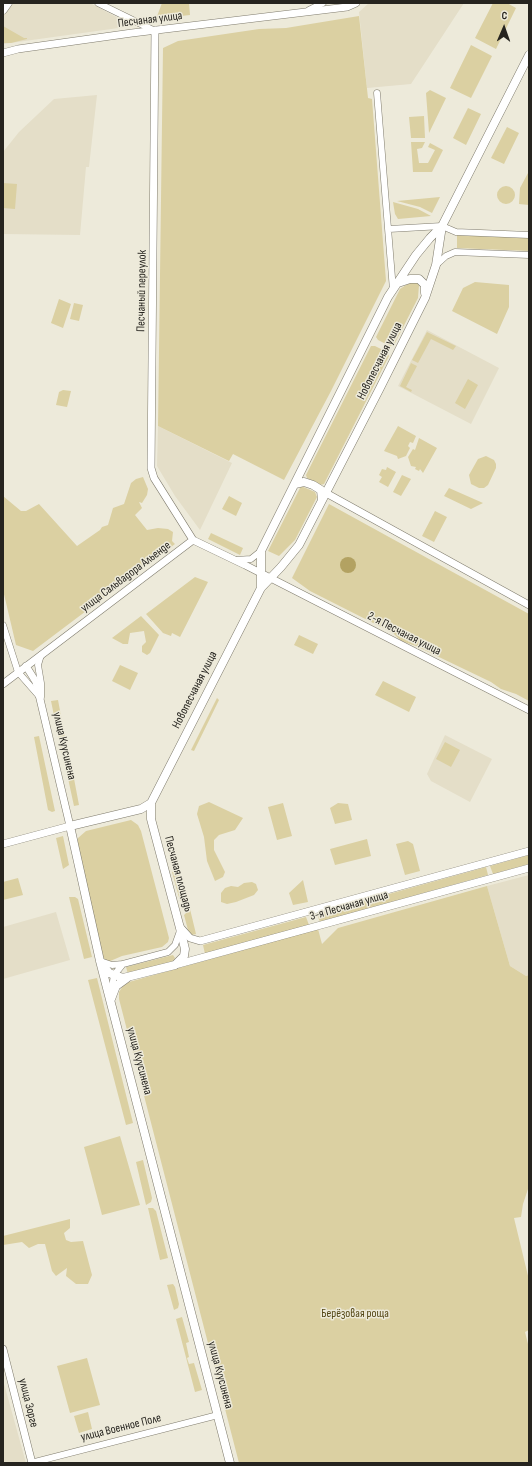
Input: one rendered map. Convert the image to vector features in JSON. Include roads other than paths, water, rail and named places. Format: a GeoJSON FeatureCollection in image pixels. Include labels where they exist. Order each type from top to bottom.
{"type":"FeatureCollection","features":[{"type":"Feature","properties":{"kind":"main road"},"geometry":{"type":"LineString","coordinates":[[3,10],[8,3]]}},
{"type":"Feature","properties":{"kind":"main road","name":"Новопесчаная улица"},"geometry":{"type":"LineString","coordinates":[[261,588],[261,551],[395,287],[416,255],[442,226],[529,55]]}},
{"type":"Feature","properties":{"kind":"main road","name":"Новопесчаная улица"},"geometry":{"type":"LineString","coordinates":[[151,803],[261,588],[299,545],[425,298],[436,265],[442,226]]}},
{"type":"Feature","properties":{"kind":"main road"},"geometry":{"type":"LineString","coordinates":[[395,287],[410,279],[419,279],[424,285],[425,298]]}},
{"type":"Feature","properties":{"kind":"main road"},"geometry":{"type":"LineString","coordinates":[[295,484],[304,482],[321,490],[322,501]]}},
{"type":"Feature","properties":{"kind":"main road"},"geometry":{"type":"LineString","coordinates":[[70,826],[134,810],[151,803]]}},
{"type":"Feature","properties":{"kind":"main road","name":"Песчаная площадь"},"geometry":{"type":"LineString","coordinates":[[151,803],[150,813],[153,827],[180,928],[184,954],[180,962],[175,965]]}},
{"type":"Feature","properties":{"kind":"main road","name":"Песчаная площадь"},"geometry":{"type":"LineString","coordinates":[[134,810],[144,814],[153,827]]}},
{"type":"Feature","properties":{"kind":"main road","name":"улица Куусинена"},"geometry":{"type":"LineString","coordinates":[[70,826],[100,961],[230,1463]]}},
{"type":"Feature","properties":{"kind":"main road"},"geometry":{"type":"LineString","coordinates":[[100,961],[114,975],[127,978]]}},
{"type":"Feature","properties":{"kind":"main road"},"geometry":{"type":"LineString","coordinates":[[111,999],[116,986],[127,978],[175,965]]}},
{"type":"Feature","properties":{"kind":"street"},"geometry":{"type":"LineString","coordinates":[[98,3],[155,30]]}},
{"type":"Feature","properties":{"kind":"street"},"geometry":{"type":"LineString","coordinates":[[307,10],[323,3]]}},
{"type":"Feature","properties":{"kind":"street","name":"Песчаная улица"},"geometry":{"type":"LineString","coordinates":[[3,53],[18,49],[155,30],[307,10],[347,7],[356,3]]}},
{"type":"Feature","properties":{"kind":"street","name":"Песчаный переулок"},"geometry":{"type":"LineString","coordinates":[[155,30],[151,468],[154,478],[193,540]]}},
{"type":"Feature","properties":{"kind":"street","name":"Песчаная улица"},"geometry":{"type":"LineString","coordinates":[[3,47],[18,49]]}},
{"type":"Feature","properties":{"kind":"street"},"geometry":{"type":"LineString","coordinates":[[377,93],[395,287]]}},
{"type":"Feature","properties":{"kind":"street"},"geometry":{"type":"LineString","coordinates":[[389,229],[442,226],[456,232],[529,235]]}},
{"type":"Feature","properties":{"kind":"street"},"geometry":{"type":"LineString","coordinates":[[436,265],[446,256],[455,252],[529,255]]}},
{"type":"Feature","properties":{"kind":"street"},"geometry":{"type":"LineString","coordinates":[[326,493],[529,605]]}},
{"type":"Feature","properties":{"kind":"street"},"geometry":{"type":"LineString","coordinates":[[193,540],[270,578]]}},
{"type":"Feature","properties":{"kind":"street","name":"улица Сальвадора Альенде"},"geometry":{"type":"LineString","coordinates":[[3,684],[193,540]]}},
{"type":"Feature","properties":{"kind":"street"},"geometry":{"type":"LineString","coordinates":[[236,560],[251,559],[261,551]]}},
{"type":"Feature","properties":{"kind":"street","name":"2-я Песчаная улица"},"geometry":{"type":"LineString","coordinates":[[270,578],[529,710]]}},
{"type":"Feature","properties":{"kind":"street"},"geometry":{"type":"LineString","coordinates":[[3,625],[18,672],[41,699]]}},
{"type":"Feature","properties":{"kind":"street"},"geometry":{"type":"LineString","coordinates":[[41,699],[41,683],[38,665],[42,653]]}},
{"type":"Feature","properties":{"kind":"street","name":"улица Куусинена"},"geometry":{"type":"LineString","coordinates":[[26,666],[34,676],[41,699],[70,826]]}},
{"type":"Feature","properties":{"kind":"street"},"geometry":{"type":"LineString","coordinates":[[3,844],[70,826]]}},
{"type":"Feature","properties":{"kind":"street","name":"3-я Песчаная улица"},"geometry":{"type":"LineString","coordinates":[[180,928],[190,938],[200,941],[529,851]]}},
{"type":"Feature","properties":{"kind":"street","name":"3-я Песчаная улица"},"geometry":{"type":"LineString","coordinates":[[175,965],[529,868]]}},
{"type":"Feature","properties":{"kind":"street","name":"Песчаная площадь"},"geometry":{"type":"LineString","coordinates":[[100,961],[112,965],[123,964],[168,952],[175,945],[180,928]]}},
{"type":"Feature","properties":{"kind":"street"},"geometry":{"type":"LineString","coordinates":[[111,999],[114,975],[123,964]]}},
{"type":"Feature","properties":{"kind":"street","name":"улица Зорге"},"geometry":{"type":"LineString","coordinates":[[3,1349],[32,1463]]}},
{"type":"Feature","properties":{"kind":"street","name":"улица Военное Поле"},"geometry":{"type":"LineString","coordinates":[[32,1463],[218,1415]]}},
{"type":"Feature","properties":{"kind":"park label","name":"Берёзовая роща"},"geometry":{"type":"Point","coordinates":[355,1314]}}]}
